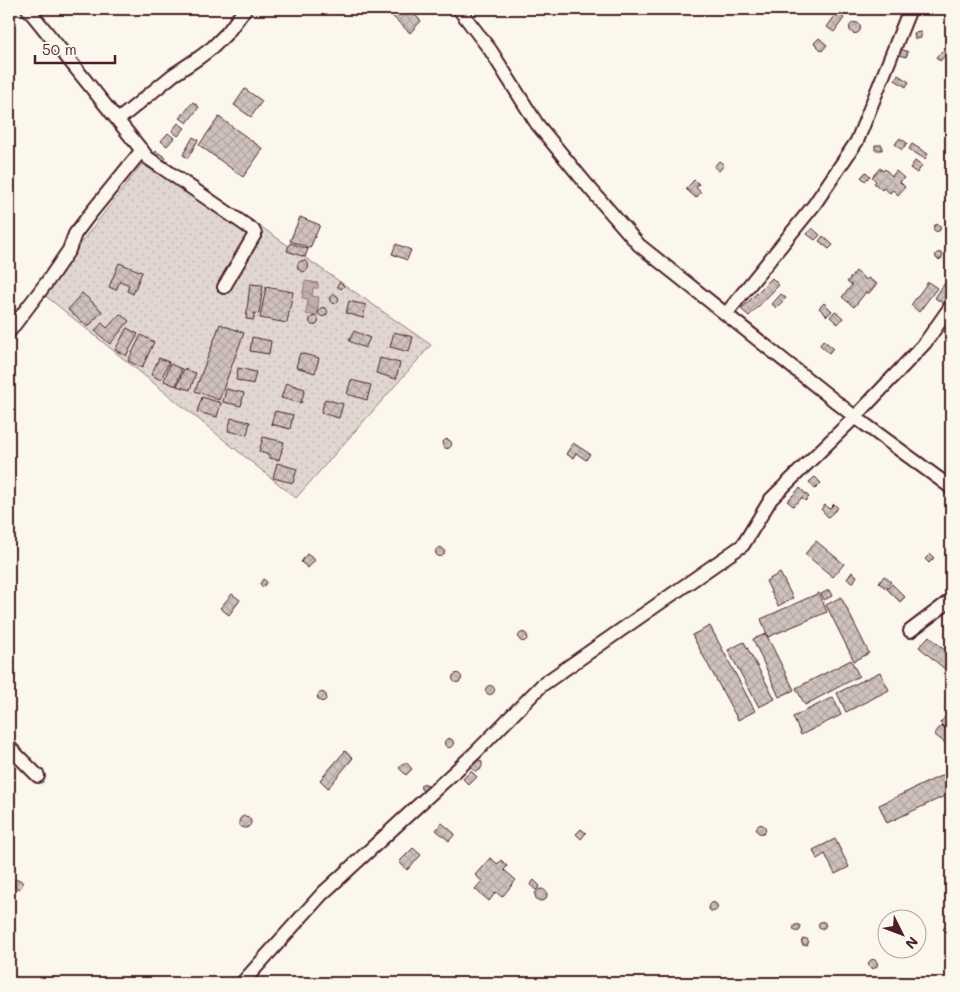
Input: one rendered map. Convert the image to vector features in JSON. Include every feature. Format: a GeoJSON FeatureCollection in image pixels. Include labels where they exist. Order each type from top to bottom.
{"type":"FeatureCollection","features":[{"type":"Feature","properties":{"kind":"street"},"geometry":{"type":"LineString","coordinates":[[28,9],[148,158],[253,230],[255,234],[224,286]]}},
{"type":"Feature","properties":{"kind":"street"},"geometry":{"type":"LineString","coordinates":[[118,120],[161,84],[200,58],[228,32],[245,9]]}},
{"type":"Feature","properties":{"kind":"street"},"geometry":{"type":"LineString","coordinates":[[459,9],[491,51],[537,124],[639,245],[855,417],[950,486]]}},
{"type":"Feature","properties":{"kind":"street"},"geometry":{"type":"LineString","coordinates":[[726,314],[814,205],[857,142],[910,9]]}},
{"type":"Feature","properties":{"kind":"street"},"geometry":{"type":"LineString","coordinates":[[9,332],[69,250],[80,227],[142,150]]}},
{"type":"Feature","properties":{"kind":"street"},"geometry":{"type":"LineString","coordinates":[[242,983],[322,894],[475,753],[542,685],[743,545],[771,499],[855,417],[925,343],[951,306]]}},
{"type":"Feature","properties":{"kind":"street"},"geometry":{"type":"LineString","coordinates":[[910,631],[951,600]]}},
{"type":"Feature","properties":{"kind":"street"},"geometry":{"type":"LineString","coordinates":[[9,747],[38,776]]}},
{"type":"Feature","properties":{"kind":"shaded area"},"geometry":{"type":"Polygon","coordinates":[[[152,151],[431,345],[296,498],[42,293],[152,151]]]}},
{"type":"Feature","properties":{"kind":"water"},"geometry":{"type":"Polygon","coordinates":[[[305,281],[318,283],[318,288],[313,288],[312,296],[319,297],[317,316],[306,314],[308,299],[302,298],[305,281]]]}},
{"type":"Feature","properties":{"kind":"building"},"geometry":{"type":"Polygon","coordinates":[[[397,9],[409,9],[421,21],[410,33],[391,15],[397,9]]]}},
{"type":"Feature","properties":{"kind":"building"},"geometry":{"type":"Polygon","coordinates":[[[837,13],[844,18],[834,32],[827,27],[837,13]]]}},
{"type":"Feature","properties":{"kind":"building"},"geometry":{"type":"Polygon","coordinates":[[[853,23],[857,23],[860,28],[859,32],[853,33],[850,30],[850,26],[853,23]]]}},
{"type":"Feature","properties":{"kind":"building"},"geometry":{"type":"Polygon","coordinates":[[[921,32],[921,38],[915,39],[914,33],[921,32]]]}},
{"type":"Feature","properties":{"kind":"building"},"geometry":{"type":"Polygon","coordinates":[[[819,38],[827,45],[822,51],[814,43],[819,38]]]}},
{"type":"Feature","properties":{"kind":"building"},"geometry":{"type":"Polygon","coordinates":[[[901,49],[908,52],[906,57],[899,55],[901,49]]]}},
{"type":"Feature","properties":{"kind":"building"},"geometry":{"type":"Polygon","coordinates":[[[944,49],[948,52],[940,61],[936,57],[944,49]]]}},
{"type":"Feature","properties":{"kind":"building"},"geometry":{"type":"Polygon","coordinates":[[[898,75],[909,82],[906,87],[895,80],[898,75]]]}},
{"type":"Feature","properties":{"kind":"building"},"geometry":{"type":"Polygon","coordinates":[[[245,89],[262,101],[251,117],[234,105],[245,89]]]}},
{"type":"Feature","properties":{"kind":"building"},"geometry":{"type":"Polygon","coordinates":[[[193,102],[199,107],[187,123],[180,118],[193,102]]]}},
{"type":"Feature","properties":{"kind":"building"},"geometry":{"type":"Polygon","coordinates":[[[219,117],[263,149],[243,177],[199,145],[219,117]]]}},
{"type":"Feature","properties":{"kind":"building"},"geometry":{"type":"Polygon","coordinates":[[[178,123],[185,128],[178,136],[172,131],[178,123]]]}},
{"type":"Feature","properties":{"kind":"building"},"geometry":{"type":"Polygon","coordinates":[[[168,133],[174,138],[167,146],[161,141],[168,133]]]}},
{"type":"Feature","properties":{"kind":"building"},"geometry":{"type":"Polygon","coordinates":[[[193,137],[198,140],[188,158],[183,155],[193,137]]]}},
{"type":"Feature","properties":{"kind":"building"},"geometry":{"type":"Polygon","coordinates":[[[900,138],[907,143],[902,150],[895,144],[900,138]]]}},
{"type":"Feature","properties":{"kind":"building"},"geometry":{"type":"Polygon","coordinates":[[[912,144],[928,154],[925,159],[909,149],[912,144]]]}},
{"type":"Feature","properties":{"kind":"building"},"geometry":{"type":"Polygon","coordinates":[[[875,145],[882,145],[882,150],[875,150],[875,145]]]}},
{"type":"Feature","properties":{"kind":"building"},"geometry":{"type":"Polygon","coordinates":[[[156,151],[166,158],[156,173],[146,166],[156,151]]]}},
{"type":"Feature","properties":{"kind":"building"},"geometry":{"type":"Polygon","coordinates":[[[719,161],[724,165],[719,171],[714,167],[719,161]]]}},
{"type":"Feature","properties":{"kind":"building"},"geometry":{"type":"Polygon","coordinates":[[[915,161],[922,166],[917,173],[910,168],[915,161]]]}},
{"type":"Feature","properties":{"kind":"building"},"geometry":{"type":"Polygon","coordinates":[[[880,168],[883,171],[885,169],[892,176],[896,171],[904,178],[900,182],[905,187],[898,195],[893,190],[890,193],[884,188],[882,190],[874,183],[876,181],[872,177],[880,168]]]}},
{"type":"Feature","properties":{"kind":"building"},"geometry":{"type":"Polygon","coordinates":[[[866,172],[870,176],[865,181],[861,177],[866,172]]]}},
{"type":"Feature","properties":{"kind":"building"},"geometry":{"type":"Polygon","coordinates":[[[694,180],[699,184],[696,188],[701,192],[696,198],[686,189],[694,180]]]}},
{"type":"Feature","properties":{"kind":"building"},"geometry":{"type":"Polygon","coordinates":[[[300,217],[320,225],[310,248],[290,241],[300,217]]]}},
{"type":"Feature","properties":{"kind":"building"},"geometry":{"type":"Polygon","coordinates":[[[937,224],[941,228],[937,232],[933,228],[937,224]]]}},
{"type":"Feature","properties":{"kind":"building"},"geometry":{"type":"Polygon","coordinates":[[[812,228],[820,235],[815,240],[807,234],[812,228]]]}},
{"type":"Feature","properties":{"kind":"building"},"geometry":{"type":"Polygon","coordinates":[[[823,236],[833,245],[829,249],[819,241],[823,236]]]}},
{"type":"Feature","properties":{"kind":"building"},"geometry":{"type":"Polygon","coordinates":[[[290,243],[308,249],[305,257],[287,251],[290,243]]]}},
{"type":"Feature","properties":{"kind":"building"},"geometry":{"type":"Polygon","coordinates":[[[396,244],[411,250],[407,260],[392,254],[396,244]]]}},
{"type":"Feature","properties":{"kind":"building"},"geometry":{"type":"Polygon","coordinates":[[[939,253],[942,256],[939,259],[936,256],[939,253]]]}},
{"type":"Feature","properties":{"kind":"building"},"geometry":{"type":"Polygon","coordinates":[[[301,261],[305,261],[308,266],[307,270],[301,271],[298,268],[298,264],[301,261]]]}},
{"type":"Feature","properties":{"kind":"building"},"geometry":{"type":"Polygon","coordinates":[[[119,263],[142,272],[133,294],[127,291],[129,285],[120,281],[116,290],[109,287],[119,263]]]}},
{"type":"Feature","properties":{"kind":"building"},"geometry":{"type":"Polygon","coordinates":[[[856,271],[866,280],[868,278],[877,284],[868,294],[866,292],[854,307],[842,297],[852,285],[847,282],[856,271]]]}},
{"type":"Feature","properties":{"kind":"building"},"geometry":{"type":"Polygon","coordinates":[[[951,274],[951,294],[944,304],[935,298],[951,274]]]}},
{"type":"Feature","properties":{"kind":"building"},"geometry":{"type":"Polygon","coordinates":[[[772,278],[779,285],[749,316],[741,309],[772,278]]]}},
{"type":"Feature","properties":{"kind":"building"},"geometry":{"type":"Polygon","coordinates":[[[340,282],[344,286],[341,289],[337,286],[340,282]]]}},
{"type":"Feature","properties":{"kind":"building"},"geometry":{"type":"Polygon","coordinates":[[[928,282],[937,288],[919,312],[911,305],[928,282]]]}},
{"type":"Feature","properties":{"kind":"building"},"geometry":{"type":"Polygon","coordinates":[[[250,284],[263,285],[259,314],[254,313],[254,320],[246,319],[250,284]]]}},
{"type":"Feature","properties":{"kind":"building"},"geometry":{"type":"Polygon","coordinates":[[[266,287],[293,292],[287,323],[260,318],[266,287]]]}},
{"type":"Feature","properties":{"kind":"building"},"geometry":{"type":"Polygon","coordinates":[[[82,293],[102,311],[88,327],[68,310],[82,293]]]}},
{"type":"Feature","properties":{"kind":"building"},"geometry":{"type":"Polygon","coordinates":[[[781,294],[786,298],[776,308],[772,304],[781,294]]]}},
{"type":"Feature","properties":{"kind":"building"},"geometry":{"type":"Polygon","coordinates":[[[334,295],[338,299],[334,303],[330,299],[334,295]]]}},
{"type":"Feature","properties":{"kind":"building"},"geometry":{"type":"Polygon","coordinates":[[[349,301],[366,305],[363,318],[346,313],[349,301]]]}},
{"type":"Feature","properties":{"kind":"building"},"geometry":{"type":"Polygon","coordinates":[[[824,303],[832,311],[827,316],[819,308],[824,303]]]}},
{"type":"Feature","properties":{"kind":"building"},"geometry":{"type":"Polygon","coordinates":[[[323,308],[327,312],[323,316],[319,312],[323,308]]]}},
{"type":"Feature","properties":{"kind":"building"},"geometry":{"type":"Polygon","coordinates":[[[835,311],[843,318],[838,324],[830,317],[835,311]]]}},
{"type":"Feature","properties":{"kind":"building"},"geometry":{"type":"Polygon","coordinates":[[[120,314],[129,321],[110,344],[95,331],[102,323],[107,328],[120,314]]]}},
{"type":"Feature","properties":{"kind":"building"},"geometry":{"type":"Polygon","coordinates":[[[314,317],[318,321],[314,325],[310,321],[314,317]]]}},
{"type":"Feature","properties":{"kind":"building"},"geometry":{"type":"Polygon","coordinates":[[[220,324],[244,333],[219,400],[195,391],[220,324]]]}},
{"type":"Feature","properties":{"kind":"building"},"geometry":{"type":"Polygon","coordinates":[[[127,328],[138,334],[126,356],[115,350],[127,328]]]}},
{"type":"Feature","properties":{"kind":"building"},"geometry":{"type":"Polygon","coordinates":[[[354,331],[370,338],[365,348],[349,341],[354,331]]]}},
{"type":"Feature","properties":{"kind":"building"},"geometry":{"type":"Polygon","coordinates":[[[394,332],[413,337],[409,352],[390,347],[394,332]]]}},
{"type":"Feature","properties":{"kind":"building"},"geometry":{"type":"Polygon","coordinates":[[[141,335],[154,342],[142,368],[128,361],[141,335]]]}},
{"type":"Feature","properties":{"kind":"building"},"geometry":{"type":"Polygon","coordinates":[[[252,337],[271,341],[269,354],[250,351],[252,337]]]}},
{"type":"Feature","properties":{"kind":"building"},"geometry":{"type":"Polygon","coordinates":[[[823,340],[833,348],[829,353],[820,345],[823,340]]]}},
{"type":"Feature","properties":{"kind":"building"},"geometry":{"type":"Polygon","coordinates":[[[300,353],[319,358],[315,373],[296,367],[300,353]]]}},
{"type":"Feature","properties":{"kind":"building"},"geometry":{"type":"Polygon","coordinates":[[[159,358],[169,362],[161,380],[151,375],[159,358]]]}},
{"type":"Feature","properties":{"kind":"building"},"geometry":{"type":"Polygon","coordinates":[[[380,358],[400,363],[396,379],[376,373],[380,358]]]}},
{"type":"Feature","properties":{"kind":"building"},"geometry":{"type":"Polygon","coordinates":[[[170,364],[182,369],[176,386],[164,381],[170,364]]]}},
{"type":"Feature","properties":{"kind":"building"},"geometry":{"type":"Polygon","coordinates":[[[238,368],[256,372],[253,384],[236,380],[238,368]]]}},
{"type":"Feature","properties":{"kind":"building"},"geometry":{"type":"Polygon","coordinates":[[[184,369],[196,373],[190,390],[177,386],[184,369]]]}},
{"type":"Feature","properties":{"kind":"building"},"geometry":{"type":"Polygon","coordinates":[[[351,380],[371,385],[367,400],[347,394],[351,380]]]}},
{"type":"Feature","properties":{"kind":"building"},"geometry":{"type":"Polygon","coordinates":[[[286,383],[305,389],[301,403],[281,398],[286,383]]]}},
{"type":"Feature","properties":{"kind":"building"},"geometry":{"type":"Polygon","coordinates":[[[226,389],[244,393],[241,406],[223,402],[226,389]]]}},
{"type":"Feature","properties":{"kind":"building"},"geometry":{"type":"Polygon","coordinates":[[[202,397],[221,403],[217,417],[197,412],[202,397]]]}},
{"type":"Feature","properties":{"kind":"building"},"geometry":{"type":"Polygon","coordinates":[[[325,399],[343,404],[339,418],[321,413],[325,399]]]}},
{"type":"Feature","properties":{"kind":"building"},"geometry":{"type":"Polygon","coordinates":[[[275,411],[293,415],[290,429],[271,424],[275,411]]]}},
{"type":"Feature","properties":{"kind":"building"},"geometry":{"type":"Polygon","coordinates":[[[231,418],[250,422],[247,435],[228,431],[231,418]]]}},
{"type":"Feature","properties":{"kind":"building"},"geometry":{"type":"Polygon","coordinates":[[[263,437],[284,442],[279,460],[269,458],[270,455],[259,452],[263,437]]]}},
{"type":"Feature","properties":{"kind":"building"},"geometry":{"type":"Polygon","coordinates":[[[447,440],[451,444],[447,448],[443,444],[447,440]]]}},
{"type":"Feature","properties":{"kind":"building"},"geometry":{"type":"Polygon","coordinates":[[[573,443],[590,454],[586,460],[576,453],[573,458],[566,454],[573,443]]]}},
{"type":"Feature","properties":{"kind":"building"},"geometry":{"type":"Polygon","coordinates":[[[277,463],[297,469],[293,483],[273,478],[277,463]]]}},
{"type":"Feature","properties":{"kind":"building"},"geometry":{"type":"Polygon","coordinates":[[[815,477],[821,483],[815,489],[809,482],[815,477]]]}},
{"type":"Feature","properties":{"kind":"building"},"geometry":{"type":"Polygon","coordinates":[[[800,488],[809,497],[805,501],[802,498],[793,506],[787,501],[800,488]]]}},
{"type":"Feature","properties":{"kind":"building"},"geometry":{"type":"Polygon","coordinates":[[[834,504],[838,508],[828,517],[821,509],[825,505],[829,509],[834,504]]]}},
{"type":"Feature","properties":{"kind":"building"},"geometry":{"type":"Polygon","coordinates":[[[816,541],[844,564],[833,577],[805,554],[816,541]]]}},
{"type":"Feature","properties":{"kind":"building"},"geometry":{"type":"Polygon","coordinates":[[[440,548],[444,552],[440,556],[436,552],[440,548]]]}},
{"type":"Feature","properties":{"kind":"building"},"geometry":{"type":"Polygon","coordinates":[[[307,554],[315,560],[308,568],[301,562],[307,554]]]}},
{"type":"Feature","properties":{"kind":"building"},"geometry":{"type":"Polygon","coordinates":[[[930,554],[934,558],[929,563],[925,559],[930,554]]]}},
{"type":"Feature","properties":{"kind":"building"},"geometry":{"type":"Polygon","coordinates":[[[852,572],[857,576],[853,583],[847,579],[852,572]]]}},
{"type":"Feature","properties":{"kind":"building"},"geometry":{"type":"Polygon","coordinates":[[[780,573],[793,598],[778,606],[766,581],[780,573]]]}},
{"type":"Feature","properties":{"kind":"building"},"geometry":{"type":"Polygon","coordinates":[[[884,576],[891,582],[886,588],[879,583],[884,576]]]}},
{"type":"Feature","properties":{"kind":"building"},"geometry":{"type":"Polygon","coordinates":[[[263,579],[267,582],[263,587],[260,584],[263,579]]]}},
{"type":"Feature","properties":{"kind":"building"},"geometry":{"type":"Polygon","coordinates":[[[892,584],[905,597],[900,602],[887,589],[892,584]]]}},
{"type":"Feature","properties":{"kind":"building"},"geometry":{"type":"Polygon","coordinates":[[[829,590],[832,596],[824,600],[821,594],[829,590]]]}},
{"type":"Feature","properties":{"kind":"building"},"geometry":{"type":"Polygon","coordinates":[[[819,593],[827,612],[768,637],[761,619],[819,593]]]}},
{"type":"Feature","properties":{"kind":"building"},"geometry":{"type":"Polygon","coordinates":[[[232,594],[240,600],[229,615],[220,608],[232,594]]]}},
{"type":"Feature","properties":{"kind":"building"},"geometry":{"type":"Polygon","coordinates":[[[841,597],[869,653],[854,661],[826,605],[841,597]]]}},
{"type":"Feature","properties":{"kind":"building"},"geometry":{"type":"Polygon","coordinates":[[[710,626],[755,711],[738,720],[692,635],[710,626]]]}},
{"type":"Feature","properties":{"kind":"building"},"geometry":{"type":"Polygon","coordinates":[[[523,633],[527,637],[523,641],[519,637],[523,633]]]}},
{"type":"Feature","properties":{"kind":"building"},"geometry":{"type":"Polygon","coordinates":[[[766,634],[794,690],[779,697],[753,639],[766,634]]]}},
{"type":"Feature","properties":{"kind":"building"},"geometry":{"type":"Polygon","coordinates":[[[929,636],[951,656],[951,666],[947,671],[919,647],[929,636]]]}},
{"type":"Feature","properties":{"kind":"building"},"geometry":{"type":"Polygon","coordinates":[[[744,642],[775,699],[759,707],[728,650],[744,642]]]}},
{"type":"Feature","properties":{"kind":"building"},"geometry":{"type":"Polygon","coordinates":[[[851,660],[859,676],[805,705],[796,688],[851,660]]]}},
{"type":"Feature","properties":{"kind":"building"},"geometry":{"type":"Polygon","coordinates":[[[880,672],[889,690],[846,712],[837,693],[880,672]]]}},
{"type":"Feature","properties":{"kind":"building"},"geometry":{"type":"Polygon","coordinates":[[[457,674],[461,678],[457,682],[453,678],[457,674]]]}},
{"type":"Feature","properties":{"kind":"building"},"geometry":{"type":"Polygon","coordinates":[[[490,686],[494,690],[490,694],[486,690],[490,686]]]}},
{"type":"Feature","properties":{"kind":"building"},"geometry":{"type":"Polygon","coordinates":[[[322,693],[326,697],[322,701],[318,697],[322,693]]]}},
{"type":"Feature","properties":{"kind":"building"},"geometry":{"type":"Polygon","coordinates":[[[833,697],[841,715],[801,735],[793,717],[833,697]]]}},
{"type":"Feature","properties":{"kind":"building"},"geometry":{"type":"Polygon","coordinates":[[[946,716],[951,721],[951,734],[940,723],[946,716]]]}},
{"type":"Feature","properties":{"kind":"building"},"geometry":{"type":"Polygon","coordinates":[[[941,726],[951,734],[951,744],[947,741],[945,743],[934,734],[941,726]]]}},
{"type":"Feature","properties":{"kind":"building"},"geometry":{"type":"Polygon","coordinates":[[[449,739],[453,743],[449,747],[445,743],[449,739]]]}},
{"type":"Feature","properties":{"kind":"building"},"geometry":{"type":"Polygon","coordinates":[[[345,751],[353,758],[328,788],[320,780],[345,751]]]}},
{"type":"Feature","properties":{"kind":"building"},"geometry":{"type":"Polygon","coordinates":[[[478,759],[482,762],[482,766],[480,770],[476,771],[470,765],[478,759]]]}},
{"type":"Feature","properties":{"kind":"building"},"geometry":{"type":"Polygon","coordinates":[[[406,762],[412,769],[406,775],[399,768],[406,762]]]}},
{"type":"Feature","properties":{"kind":"building"},"geometry":{"type":"Polygon","coordinates":[[[471,771],[477,777],[469,785],[463,779],[471,771]]]}},
{"type":"Feature","properties":{"kind":"building"},"geometry":{"type":"Polygon","coordinates":[[[951,771],[951,793],[887,823],[879,805],[951,771]]]}},
{"type":"Feature","properties":{"kind":"building"},"geometry":{"type":"Polygon","coordinates":[[[424,784],[427,787],[424,790],[421,787],[424,784]]]}},
{"type":"Feature","properties":{"kind":"building"},"geometry":{"type":"Polygon","coordinates":[[[243,816],[247,816],[251,822],[247,828],[243,828],[239,824],[239,820],[243,816]]]}},
{"type":"Feature","properties":{"kind":"building"},"geometry":{"type":"Polygon","coordinates":[[[442,823],[455,834],[449,841],[436,830],[442,823]]]}},
{"type":"Feature","properties":{"kind":"building"},"geometry":{"type":"Polygon","coordinates":[[[761,825],[765,829],[761,833],[757,829],[761,825]]]}},
{"type":"Feature","properties":{"kind":"building"},"geometry":{"type":"Polygon","coordinates":[[[581,829],[586,833],[581,839],[576,834],[581,829]]]}},
{"type":"Feature","properties":{"kind":"building"},"geometry":{"type":"Polygon","coordinates":[[[835,839],[849,867],[835,874],[825,854],[817,859],[813,850],[835,839]]]}},
{"type":"Feature","properties":{"kind":"building"},"geometry":{"type":"Polygon","coordinates":[[[413,848],[421,855],[407,870],[399,862],[413,848]]]}},
{"type":"Feature","properties":{"kind":"building"},"geometry":{"type":"Polygon","coordinates":[[[490,858],[498,864],[501,860],[507,866],[504,870],[516,880],[502,897],[496,892],[489,901],[475,889],[482,881],[475,875],[490,858]]]}},
{"type":"Feature","properties":{"kind":"building"},"geometry":{"type":"Polygon","coordinates":[[[18,880],[22,884],[18,888],[14,884],[18,880]]]}},
{"type":"Feature","properties":{"kind":"building"},"geometry":{"type":"Polygon","coordinates":[[[534,880],[540,886],[536,890],[530,885],[534,880]]]}},
{"type":"Feature","properties":{"kind":"building"},"geometry":{"type":"Polygon","coordinates":[[[539,889],[543,889],[547,895],[543,901],[539,901],[535,897],[535,893],[539,889]]]}},
{"type":"Feature","properties":{"kind":"building"},"geometry":{"type":"Polygon","coordinates":[[[713,903],[717,907],[713,911],[709,907],[713,903]]]}},
{"type":"Feature","properties":{"kind":"building"},"geometry":{"type":"Polygon","coordinates":[[[822,922],[825,925],[822,928],[819,925],[822,922]]]}},
{"type":"Feature","properties":{"kind":"building"},"geometry":{"type":"Polygon","coordinates":[[[949,922],[951,924],[951,937],[943,929],[949,922]]]}},
{"type":"Feature","properties":{"kind":"building"},"geometry":{"type":"Polygon","coordinates":[[[797,925],[800,928],[797,931],[794,928],[797,925]]]}},
{"type":"Feature","properties":{"kind":"building"},"geometry":{"type":"Polygon","coordinates":[[[805,939],[808,942],[805,945],[802,942],[805,939]]]}},
{"type":"Feature","properties":{"kind":"building"},"geometry":{"type":"Polygon","coordinates":[[[873,960],[877,964],[873,968],[869,964],[873,960]]]}}]}
